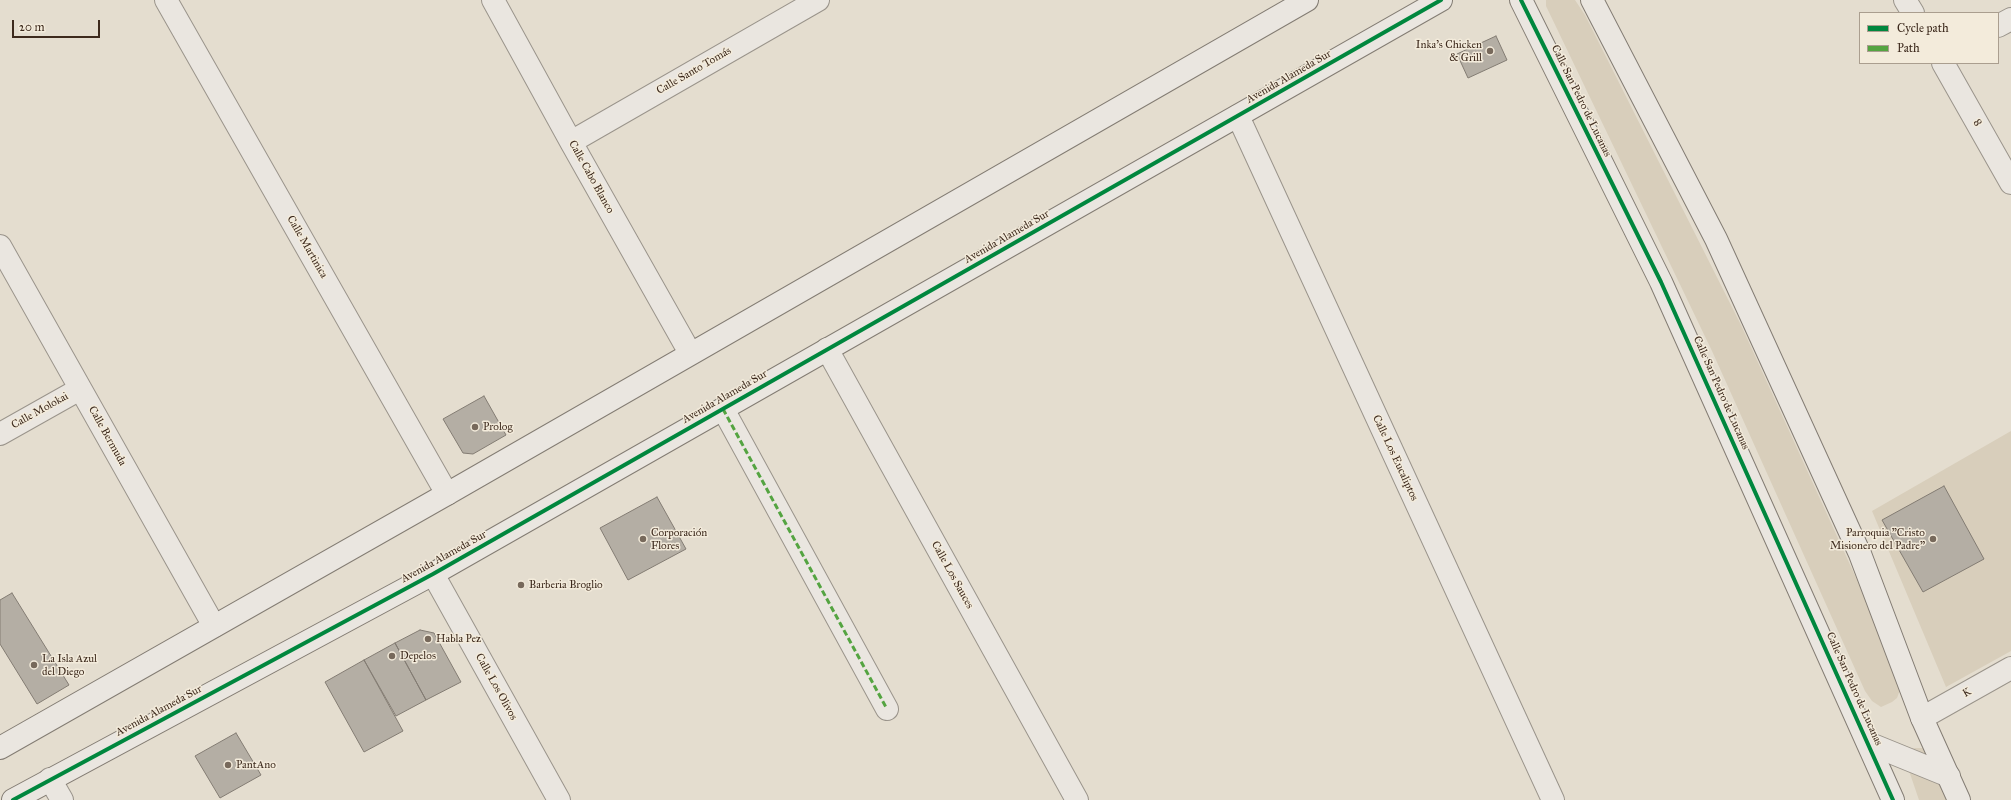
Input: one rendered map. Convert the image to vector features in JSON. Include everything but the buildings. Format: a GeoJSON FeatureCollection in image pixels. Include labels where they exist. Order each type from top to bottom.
{"type":"FeatureCollection","features":[{"type":"Feature","properties":{"kind":"street","name":"Calle Martinica"},"geometry":{"type":"LineString","coordinates":[[166,0],[447,494]]}},
{"type":"Feature","properties":{"kind":"street","name":"Calle Cabo Blanco"},"geometry":{"type":"LineString","coordinates":[[493,0],[690,353]]}},
{"type":"Feature","properties":{"kind":"street","name":"Calle Santo Tomás"},"geometry":{"type":"LineString","coordinates":[[571,142],[818,0]]}},
{"type":"Feature","properties":{"kind":"street"},"geometry":{"type":"LineString","coordinates":[[0,748],[447,494],[690,353],[1307,0]]}},
{"type":"Feature","properties":{"kind":"street","name":"Avenida Alameda Sur"},"geometry":{"type":"LineString","coordinates":[[13,800],[433,574],[1441,0]]}},
{"type":"Feature","properties":{"kind":"street","name":"Calle San Pedro de Lucanas"},"geometry":{"type":"LineString","coordinates":[[1521,0],[1662,282],[1893,800]]}},
{"type":"Feature","properties":{"kind":"street"},"geometry":{"type":"LineString","coordinates":[[1592,0],[1722,253],[1860,554],[1922,718],[1959,800]]}},
{"type":"Feature","properties":{"kind":"street"},"geometry":{"type":"LineString","coordinates":[[1905,0],[1912,12]]}},
{"type":"Feature","properties":{"kind":"street"},"geometry":{"type":"LineString","coordinates":[[1999,25],[2011,19]]}},
{"type":"Feature","properties":{"kind":"street","name":"8"},"geometry":{"type":"LineString","coordinates":[[1944,64],[2011,183]]}},
{"type":"Feature","properties":{"kind":"street","name":"Calle Los Eucaliptos"},"geometry":{"type":"LineString","coordinates":[[1238,116],[1553,800]]}},
{"type":"Feature","properties":{"kind":"street","name":"Calle Bermuda"},"geometry":{"type":"LineString","coordinates":[[0,246],[214,626]]}},
{"type":"Feature","properties":{"kind":"street","name":"Calle Los Sauces"},"geometry":{"type":"LineString","coordinates":[[827,349],[1077,800]]}},
{"type":"Feature","properties":{"kind":"street","name":"Calle Molokai"},"geometry":{"type":"LineString","coordinates":[[0,434],[80,389]]}},
{"type":"Feature","properties":{"kind":"street"},"geometry":{"type":"LineString","coordinates":[[724,409],[887,709]]}},
{"type":"Feature","properties":{"kind":"street","name":"Calle Los Olivos"},"geometry":{"type":"LineString","coordinates":[[433,574],[559,800]]}},
{"type":"Feature","properties":{"kind":"street","name":"K"},"geometry":{"type":"LineString","coordinates":[[1922,718],[2011,668]]}},
{"type":"Feature","properties":{"kind":"street"},"geometry":{"type":"LineString","coordinates":[[1868,743],[1948,776]]}},
{"type":"Feature","properties":{"kind":"street"},"geometry":{"type":"LineString","coordinates":[[50,779],[62,800]]}},
{"type":"Feature","properties":{"kind":"shaded area"},"geometry":{"type":"Polygon","coordinates":[[[1546,0],[1575,0],[1585,15],[1741,325],[1897,668],[1900,690],[1897,698],[1892,702],[1881,707],[1872,701],[1865,691],[1712,351],[1546,6],[1546,0]]]}},
{"type":"Feature","properties":{"kind":"shaded area"},"geometry":{"type":"Polygon","coordinates":[[[2011,431],[2011,651],[1946,687],[1872,511],[2011,431]]]}},
{"type":"Feature","properties":{"kind":"shaded area"},"geometry":{"type":"Polygon","coordinates":[[[1924,748],[1952,800],[1919,800],[1906,762],[1910,749],[1924,748]]]}},
{"type":"Feature","properties":{"kind":"marked path"},"geometry":{"type":"LineString","coordinates":[[723,409],[887,709]]}},
{"type":"Feature","properties":{"kind":"cycle path"},"geometry":{"type":"LineString","coordinates":[[13,800],[433,574],[1441,0]]}},
{"type":"Feature","properties":{"kind":"cycle path"},"geometry":{"type":"LineString","coordinates":[[1521,0],[1661,282],[1893,800]]}},
{"type":"Feature","properties":{"kind":"place","name":"Inka's Chicken & Grill"},"geometry":{"type":"Point","coordinates":[1490,51]}},
{"type":"Feature","properties":{"kind":"place","name":"Prolog"},"geometry":{"type":"Point","coordinates":[475,427]}},
{"type":"Feature","properties":{"kind":"place","name":"Corporación Flores"},"geometry":{"type":"Point","coordinates":[643,539]}},
{"type":"Feature","properties":{"kind":"place","name":"Parroquia \"Cristo Misionero del Padre\""},"geometry":{"type":"Point","coordinates":[1933,539]}},
{"type":"Feature","properties":{"kind":"place","name":"Barberia Broglio"},"geometry":{"type":"Point","coordinates":[521,585]}},
{"type":"Feature","properties":{"kind":"place","name":"Habla Pez"},"geometry":{"type":"Point","coordinates":[428,639]}},
{"type":"Feature","properties":{"kind":"place","name":"Depelos"},"geometry":{"type":"Point","coordinates":[392,656]}},
{"type":"Feature","properties":{"kind":"place","name":"La Isla Azul del Diego"},"geometry":{"type":"Point","coordinates":[34,665]}},
{"type":"Feature","properties":{"kind":"place","name":"PantAno"},"geometry":{"type":"Point","coordinates":[228,765]}}]}
